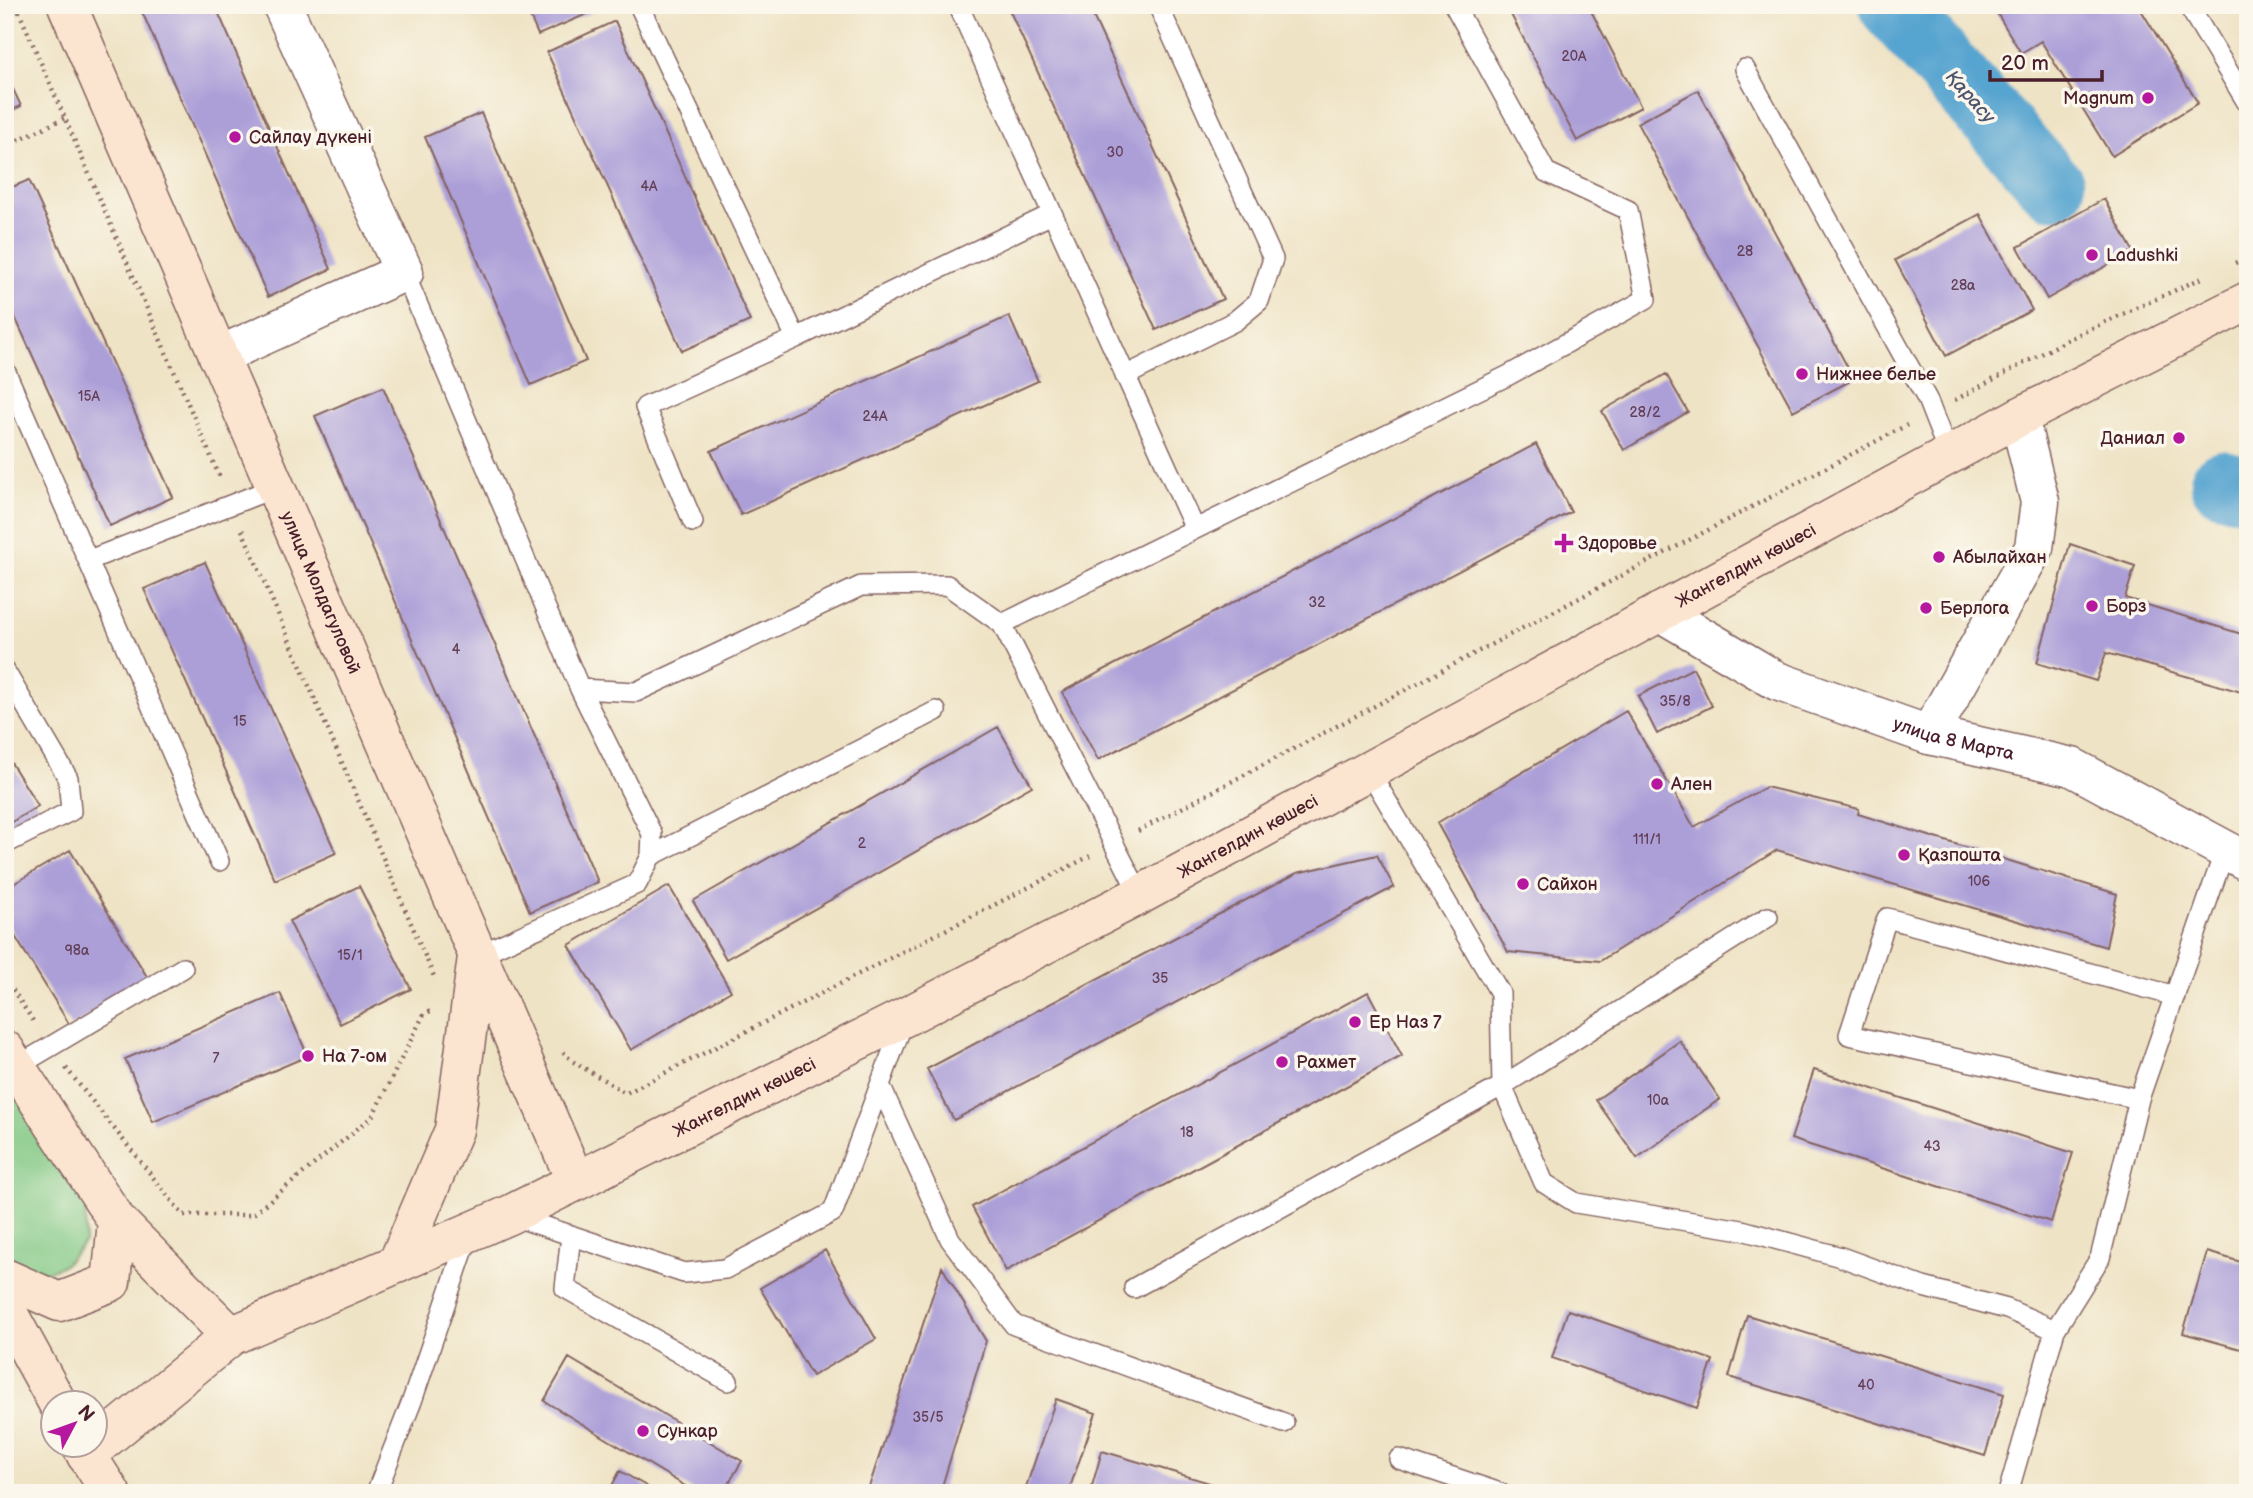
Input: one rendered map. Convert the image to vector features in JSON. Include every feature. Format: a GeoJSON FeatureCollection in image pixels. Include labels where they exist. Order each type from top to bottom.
{"type":"FeatureCollection","features":[{"type":"Feature","properties":{"kind":"main road","name":"улица Молдагуловой"},"geometry":{"type":"LineString","coordinates":[[67,5],[274,488],[475,973],[575,1180]]}},
{"type":"Feature","properties":{"kind":"main road","name":"Жангелдин көшесі"},"geometry":{"type":"LineString","coordinates":[[108,1431],[231,1336],[509,1215],[905,1017],[1140,895],[2019,417],[2248,301]]}},
{"type":"Feature","properties":{"kind":"main road"},"geometry":{"type":"LineString","coordinates":[[397,1264],[454,1129],[475,973]]}},
{"type":"Feature","properties":{"kind":"main road"},"geometry":{"type":"LineString","coordinates":[[11,1058],[117,1221],[231,1336]]}},
{"type":"Feature","properties":{"kind":"main road"},"geometry":{"type":"LineString","coordinates":[[5,1278],[59,1302],[111,1282],[117,1221]]}},
{"type":"Feature","properties":{"kind":"main road"},"geometry":{"type":"LineString","coordinates":[[5,1307],[50,1390]]}},
{"type":"Feature","properties":{"kind":"main road"},"geometry":{"type":"LineString","coordinates":[[90,1460],[111,1493]]}},
{"type":"Feature","properties":{"kind":"street"},"geometry":{"type":"LineString","coordinates":[[218,356],[404,272],[282,5]]}},
{"type":"Feature","properties":{"kind":"street"},"geometry":{"type":"LineString","coordinates":[[1929,734],[2034,548],[2040,502],[2019,417]]}},
{"type":"Feature","properties":{"kind":"street","name":"улица 8 Марта"},"geometry":{"type":"LineString","coordinates":[[1660,612],[1777,681],[1929,734],[2072,767],[2236,856]]}},
{"type":"Feature","properties":{"kind":"lane"},"geometry":{"type":"LineString","coordinates":[[639,5],[796,338]]}},
{"type":"Feature","properties":{"kind":"lane"},"geometry":{"type":"LineString","coordinates":[[958,5],[1195,529]]}},
{"type":"Feature","properties":{"kind":"lane"},"geometry":{"type":"LineString","coordinates":[[1125,376],[1235,321],[1259,301],[1273,259],[1158,5]]}},
{"type":"Feature","properties":{"kind":"lane"},"geometry":{"type":"LineString","coordinates":[[1002,624],[1509,375],[1646,299],[1628,210],[1546,172],[1454,5]]}},
{"type":"Feature","properties":{"kind":"lane"},"geometry":{"type":"LineString","coordinates":[[2188,5],[2248,104]]}},
{"type":"Feature","properties":{"kind":"lane"},"geometry":{"type":"LineString","coordinates":[[1745,69],[1927,399],[1949,455]]}},
{"type":"Feature","properties":{"kind":"lane"},"geometry":{"type":"LineString","coordinates":[[692,522],[645,407],[796,338],[1052,214]]}},
{"type":"Feature","properties":{"kind":"lane"},"geometry":{"type":"LineString","coordinates":[[404,272],[580,689],[652,834],[651,856],[637,884],[475,973]]}},
{"type":"Feature","properties":{"kind":"lane"},"geometry":{"type":"LineString","coordinates":[[5,370],[219,861]]}},
{"type":"Feature","properties":{"kind":"lane"},"geometry":{"type":"LineString","coordinates":[[89,560],[274,488]]}},
{"type":"Feature","properties":{"kind":"lane"},"geometry":{"type":"LineString","coordinates":[[580,689],[635,692],[860,586],[947,585],[1002,624],[1140,895]]}},
{"type":"Feature","properties":{"kind":"lane"},"geometry":{"type":"LineString","coordinates":[[5,671],[68,778],[71,811],[5,845]]}},
{"type":"Feature","properties":{"kind":"lane"},"geometry":{"type":"LineString","coordinates":[[651,856],[936,711]]}},
{"type":"Feature","properties":{"kind":"lane"},"geometry":{"type":"LineString","coordinates":[[1368,769],[1500,993],[1502,1086],[1544,1182],[1576,1203],[1754,1234],[1841,1257],[1923,1287],[2007,1309],[2055,1330]]}},
{"type":"Feature","properties":{"kind":"lane"},"geometry":{"type":"LineString","coordinates":[[2008,1493],[2055,1330],[2100,1258],[2139,1099],[2175,996],[2236,856]]}},
{"type":"Feature","properties":{"kind":"lane"},"geometry":{"type":"LineString","coordinates":[[1134,1288],[1502,1086],[1768,917]]}},
{"type":"Feature","properties":{"kind":"lane"},"geometry":{"type":"LineString","coordinates":[[2139,1099],[1849,1035],[1886,918],[2175,996]]}},
{"type":"Feature","properties":{"kind":"lane"},"geometry":{"type":"LineString","coordinates":[[11,1058],[49,1047],[183,968]]}},
{"type":"Feature","properties":{"kind":"lane"},"geometry":{"type":"LineString","coordinates":[[509,1215],[684,1273],[724,1269],[833,1212],[905,1017]]}},
{"type":"Feature","properties":{"kind":"lane"},"geometry":{"type":"LineString","coordinates":[[880,1085],[950,1239],[1014,1325],[1284,1423]]}},
{"type":"Feature","properties":{"kind":"lane"},"geometry":{"type":"LineString","coordinates":[[376,1493],[412,1401],[469,1233]]}},
{"type":"Feature","properties":{"kind":"lane"},"geometry":{"type":"LineString","coordinates":[[571,1235],[565,1287],[728,1381]]}},
{"type":"Feature","properties":{"kind":"lane"},"geometry":{"type":"LineString","coordinates":[[1399,1459],[1500,1493]]}},
{"type":"Feature","properties":{"kind":"path"},"geometry":{"type":"LineString","coordinates":[[5,146],[65,118]]}},
{"type":"Feature","properties":{"kind":"path"},"geometry":{"type":"LineString","coordinates":[[2223,268],[2248,257]]}},
{"type":"Feature","properties":{"kind":"path"},"geometry":{"type":"LineString","coordinates":[[555,1044],[572,1061],[626,1093],[1115,844],[2076,336],[2211,274]]}},
{"type":"Feature","properties":{"kind":"path"},"geometry":{"type":"LineString","coordinates":[[5,978],[49,1047],[183,1215],[252,1215],[372,1117],[424,1014],[475,973]]}},
{"type":"Feature","properties":{"kind":"green space"},"geometry":{"type":"Polygon","coordinates":[[[5,1051],[86,1207],[85,1242],[64,1265],[40,1275],[16,1265],[5,1253],[5,1051]]]}},
{"type":"Feature","properties":{"kind":"building","name":"Сайлау дүкені"},"geometry":{"type":"Polygon","coordinates":[[[139,5],[215,5],[331,269],[268,297],[139,5]]]}},
{"type":"Feature","properties":{"kind":"building"},"geometry":{"type":"Polygon","coordinates":[[[525,5],[608,5],[538,35],[525,5]]]}},
{"type":"Feature","properties":{"kind":"building"},"geometry":{"type":"Polygon","coordinates":[[[1007,5],[1088,5],[1223,299],[1156,330],[1007,5]]]}},
{"type":"Feature","properties":{"kind":"building"},"geometry":{"type":"Polygon","coordinates":[[[1506,5],[1588,5],[1641,107],[1577,141],[1506,5]]]}},
{"type":"Feature","properties":{"kind":"building"},"geometry":{"type":"Polygon","coordinates":[[[1992,5],[2138,5],[2198,103],[2112,156],[2041,41],[2021,53],[1992,5]]]}},
{"type":"Feature","properties":{"kind":"building"},"geometry":{"type":"Polygon","coordinates":[[[615,21],[750,321],[682,351],[547,52],[615,21]]]}},
{"type":"Feature","properties":{"kind":"building"},"geometry":{"type":"Polygon","coordinates":[[[5,72],[21,106],[5,114],[5,72]]]}},
{"type":"Feature","properties":{"kind":"building"},"geometry":{"type":"Polygon","coordinates":[[[1698,90],[1854,379],[1793,411],[1637,123],[1698,90]]]}},
{"type":"Feature","properties":{"kind":"building"},"geometry":{"type":"Polygon","coordinates":[[[481,113],[586,361],[531,385],[425,137],[481,113]]]}},
{"type":"Feature","properties":{"kind":"building"},"geometry":{"type":"Polygon","coordinates":[[[29,180],[173,497],[110,526],[5,295],[5,190],[29,180]]]}},
{"type":"Feature","properties":{"kind":"building"},"geometry":{"type":"Polygon","coordinates":[[[2104,199],[2133,251],[2047,299],[2018,247],[2104,199]]]}},
{"type":"Feature","properties":{"kind":"building"},"geometry":{"type":"Polygon","coordinates":[[[1980,214],[2032,310],[1946,356],[1895,260],[1980,214]]]}},
{"type":"Feature","properties":{"kind":"building"},"geometry":{"type":"Polygon","coordinates":[[[1009,316],[1038,381],[741,515],[711,451],[1009,316]]]}},
{"type":"Feature","properties":{"kind":"building"},"geometry":{"type":"Polygon","coordinates":[[[1666,374],[1688,412],[1624,450],[1602,411],[1666,374]]]}},
{"type":"Feature","properties":{"kind":"building"},"geometry":{"type":"Polygon","coordinates":[[[383,387],[598,882],[530,912],[315,416],[383,387]]]}},
{"type":"Feature","properties":{"kind":"building"},"geometry":{"type":"Polygon","coordinates":[[[1536,444],[1571,512],[1098,760],[1062,692],[1536,444]]]}},
{"type":"Feature","properties":{"kind":"building"},"geometry":{"type":"Polygon","coordinates":[[[2070,544],[2135,566],[2125,598],[2248,636],[2248,694],[2106,653],[2096,681],[2037,663],[2070,544]]]}},
{"type":"Feature","properties":{"kind":"building"},"geometry":{"type":"Polygon","coordinates":[[[205,562],[336,853],[275,880],[144,589],[205,562]]]}},
{"type":"Feature","properties":{"kind":"building"},"geometry":{"type":"Polygon","coordinates":[[[1693,668],[1712,706],[1657,734],[1638,696],[1693,668]]]}},
{"type":"Feature","properties":{"kind":"building"},"geometry":{"type":"Polygon","coordinates":[[[1626,711],[1694,827],[1766,787],[1859,809],[1858,814],[2117,894],[2106,947],[1777,850],[1600,961],[1508,952],[1437,823],[1626,711]]]}},
{"type":"Feature","properties":{"kind":"building"},"geometry":{"type":"Polygon","coordinates":[[[998,727],[1032,786],[726,959],[693,901],[998,727]]]}},
{"type":"Feature","properties":{"kind":"building"},"geometry":{"type":"Polygon","coordinates":[[[5,753],[38,806],[5,826],[5,753]]]}},
{"type":"Feature","properties":{"kind":"building"},"geometry":{"type":"Polygon","coordinates":[[[70,850],[149,980],[71,1027],[5,920],[5,889],[70,850]]]}},
{"type":"Feature","properties":{"kind":"building"},"geometry":{"type":"Polygon","coordinates":[[[1377,855],[1394,887],[954,1120],[927,1069],[1297,873],[1377,855]]]}},
{"type":"Feature","properties":{"kind":"building"},"geometry":{"type":"Polygon","coordinates":[[[359,886],[411,989],[340,1024],[289,921],[359,886]]]}},
{"type":"Feature","properties":{"kind":"building"},"geometry":{"type":"Polygon","coordinates":[[[669,886],[731,991],[631,1050],[569,945],[669,886]]]}},
{"type":"Feature","properties":{"kind":"building"},"geometry":{"type":"Polygon","coordinates":[[[1368,992],[1402,1056],[1006,1271],[972,1207],[1368,992]]]}},
{"type":"Feature","properties":{"kind":"building"},"geometry":{"type":"Polygon","coordinates":[[[280,993],[308,1056],[153,1122],[125,1059],[280,993]]]}},
{"type":"Feature","properties":{"kind":"building"},"geometry":{"type":"Polygon","coordinates":[[[1680,1041],[1720,1099],[1637,1158],[1596,1100],[1680,1041]]]}},
{"type":"Feature","properties":{"kind":"building"},"geometry":{"type":"Polygon","coordinates":[[[1814,1070],[2073,1153],[2051,1222],[1791,1139],[1814,1070]]]}},
{"type":"Feature","properties":{"kind":"building"},"geometry":{"type":"Polygon","coordinates":[[[825,1250],[876,1339],[812,1376],[760,1288],[825,1250]]]}},
{"type":"Feature","properties":{"kind":"building"},"geometry":{"type":"Polygon","coordinates":[[[2207,1252],[2248,1264],[2248,1351],[2183,1333],[2207,1252]]]}},
{"type":"Feature","properties":{"kind":"building"},"geometry":{"type":"Polygon","coordinates":[[[942,1267],[986,1341],[940,1493],[867,1493],[942,1267]]]}},
{"type":"Feature","properties":{"kind":"building"},"geometry":{"type":"Polygon","coordinates":[[[1568,1310],[1713,1360],[1697,1408],[1552,1358],[1568,1310]]]}},
{"type":"Feature","properties":{"kind":"building"},"geometry":{"type":"Polygon","coordinates":[[[1747,1315],[2004,1394],[1985,1456],[1729,1377],[1747,1315]]]}},
{"type":"Feature","properties":{"kind":"building","name":"Сункар"},"geometry":{"type":"Polygon","coordinates":[[[569,1358],[742,1461],[723,1493],[697,1493],[544,1401],[569,1358]]]}},
{"type":"Feature","properties":{"kind":"building"},"geometry":{"type":"Polygon","coordinates":[[[1056,1399],[1096,1413],[1068,1493],[1033,1493],[1025,1490],[1056,1399]]]}},
{"type":"Feature","properties":{"kind":"building"},"geometry":{"type":"Polygon","coordinates":[[[1102,1451],[1240,1492],[1090,1493],[1102,1451]]]}},
{"type":"Feature","properties":{"kind":"building"},"geometry":{"type":"Polygon","coordinates":[[[620,1471],[658,1493],[608,1493],[620,1471]]]}},
{"type":"Feature","properties":{"kind":"waterway","name":"Қарасу"},"geometry":{"type":"LineString","coordinates":[[1891,5],[2052,186]]}},
{"type":"Feature","properties":{"kind":"waterway","name":"Қарасу"},"geometry":{"type":"LineString","coordinates":[[2223,483],[2248,489]]}},
{"type":"Feature","properties":{"kind":"place","name":"Magnum"},"geometry":{"type":"Point","coordinates":[2148,98]}},
{"type":"Feature","properties":{"kind":"place","name":"Сайлау дүкені"},"geometry":{"type":"Point","coordinates":[235,137]}},
{"type":"Feature","properties":{"kind":"place","name":"Ladushki"},"geometry":{"type":"Point","coordinates":[2092,255]}},
{"type":"Feature","properties":{"kind":"place","name":"Нижнее белье"},"geometry":{"type":"Point","coordinates":[1802,374]}},
{"type":"Feature","properties":{"kind":"place","name":"Даниал"},"geometry":{"type":"Point","coordinates":[2179,438]}},
{"type":"Feature","properties":{"kind":"place","name":"Здоровье"},"geometry":{"type":"Point","coordinates":[1564,543]}},
{"type":"Feature","properties":{"kind":"place","name":"Абылайхан"},"geometry":{"type":"Point","coordinates":[1939,557]}},
{"type":"Feature","properties":{"kind":"place","name":"Борз"},"geometry":{"type":"Point","coordinates":[2092,606]}},
{"type":"Feature","properties":{"kind":"place","name":"Берлога"},"geometry":{"type":"Point","coordinates":[1926,608]}},
{"type":"Feature","properties":{"kind":"place","name":"Ален"},"geometry":{"type":"Point","coordinates":[1657,784]}},
{"type":"Feature","properties":{"kind":"place","name":"Қазпошта"},"geometry":{"type":"Point","coordinates":[1904,855]}},
{"type":"Feature","properties":{"kind":"place","name":"Сайхон"},"geometry":{"type":"Point","coordinates":[1523,884]}},
{"type":"Feature","properties":{"kind":"place","name":"Ер Наз 7"},"geometry":{"type":"Point","coordinates":[1355,1022]}},
{"type":"Feature","properties":{"kind":"place","name":"На 7-ом"},"geometry":{"type":"Point","coordinates":[308,1056]}},
{"type":"Feature","properties":{"kind":"place","name":"Рахмет"},"geometry":{"type":"Point","coordinates":[1282,1062]}},
{"type":"Feature","properties":{"kind":"place","name":"Сункар"},"geometry":{"type":"Point","coordinates":[643,1431]}}]}
